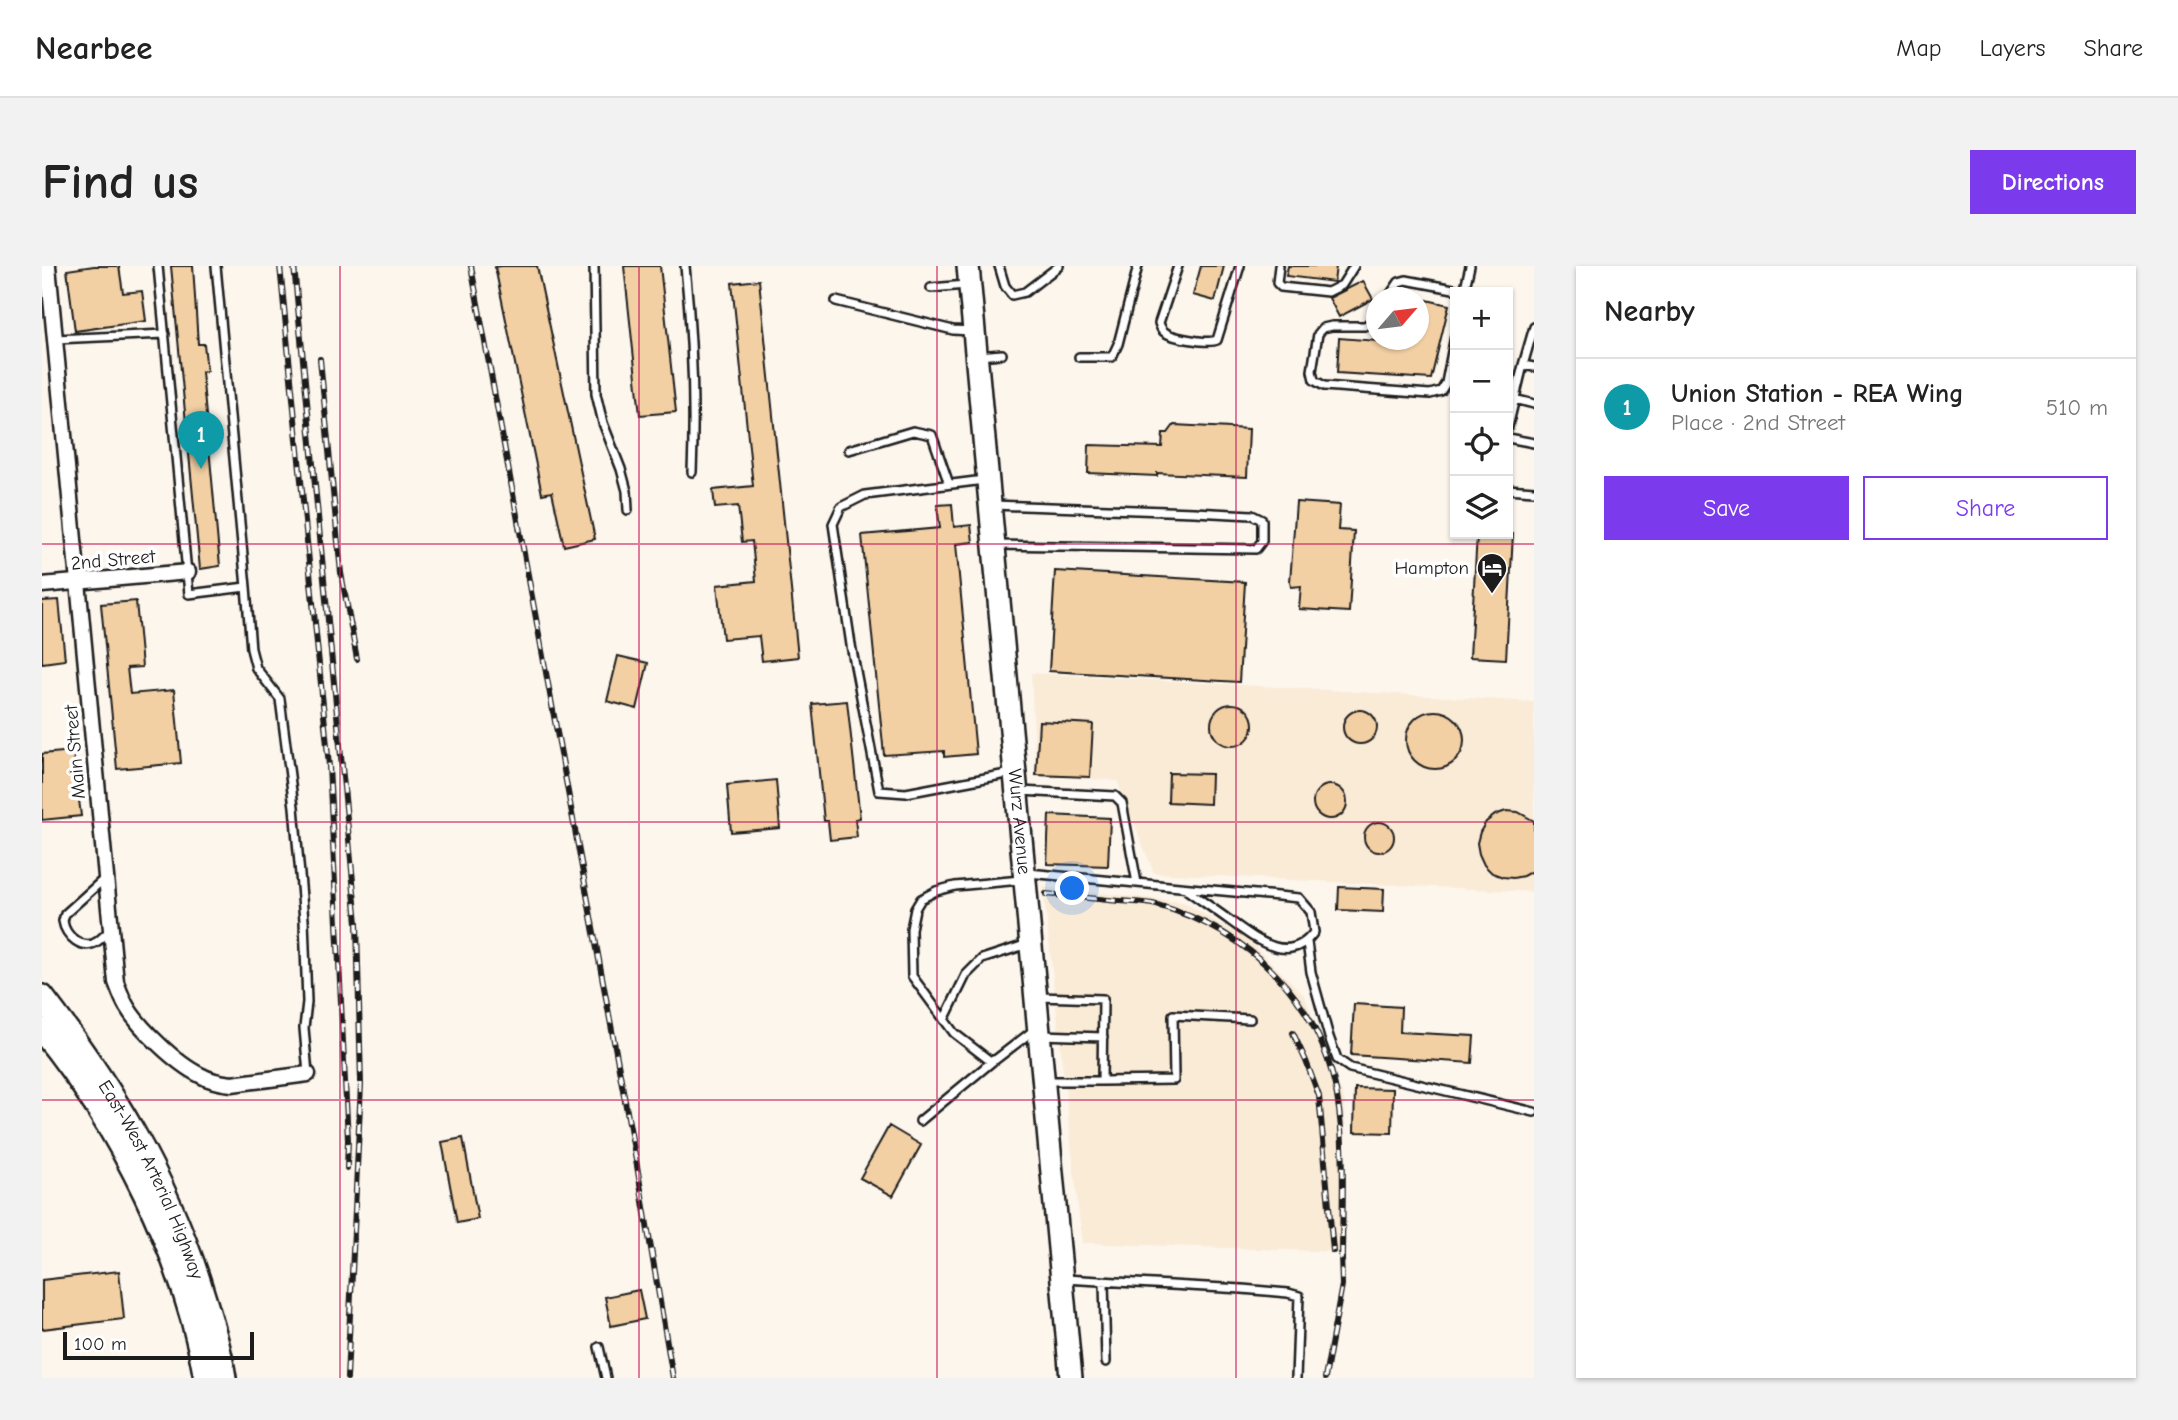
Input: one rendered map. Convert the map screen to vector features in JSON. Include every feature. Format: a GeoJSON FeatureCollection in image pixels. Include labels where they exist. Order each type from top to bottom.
{"type":"FeatureCollection","features":[{"type":"Feature","properties":{"kind":"main road","name":"East-West Arterial Highway"},"geometry":{"type":"LineString","coordinates":[[42,997],[86,1055],[125,1115],[164,1191],[182,1232],[211,1319],[224,1378]]}},
{"type":"Feature","properties":{"kind":"main road","name":"East-West Arterial Highway"},"geometry":{"type":"LineString","coordinates":[[42,1030],[91,1098],[143,1189],[174,1263],[206,1378]]}},
{"type":"Feature","properties":{"kind":"street","name":"Main Street"},"geometry":{"type":"LineString","coordinates":[[48,266],[116,982],[125,1006],[136,1021],[172,1055],[200,1075],[232,1084],[308,1074]]}},
{"type":"Feature","properties":{"kind":"street","name":"Wurz Avenue"},"geometry":{"type":"LineString","coordinates":[[969,275],[1071,1378]]}},
{"type":"Feature","properties":{"kind":"street","name":"2nd Street"},"geometry":{"type":"LineString","coordinates":[[42,586],[188,572]]}},
{"type":"Feature","properties":{"kind":"lane"},"geometry":{"type":"LineString","coordinates":[[158,266],[189,594],[246,587]]}},
{"type":"Feature","properties":{"kind":"lane"},"geometry":{"type":"LineString","coordinates":[[216,266],[251,649],[256,668],[280,699],[294,807],[304,920],[307,1002],[304,1028],[308,1074]]}},
{"type":"Feature","properties":{"kind":"lane"},"geometry":{"type":"LineString","coordinates":[[594,266],[596,394],[603,423],[621,469],[627,491],[628,510]]}},
{"type":"Feature","properties":{"kind":"lane"},"geometry":{"type":"LineString","coordinates":[[685,266],[692,333],[692,472]]}},
{"type":"Feature","properties":{"kind":"lane"},"geometry":{"type":"LineString","coordinates":[[999,266],[1005,286],[1012,295],[1025,292],[1059,266]]}},
{"type":"Feature","properties":{"kind":"lane"},"geometry":{"type":"LineString","coordinates":[[1079,357],[1112,357],[1118,344],[1138,266]]}},
{"type":"Feature","properties":{"kind":"lane"},"geometry":{"type":"LineString","coordinates":[[1178,266],[1159,323],[1161,328],[1168,334],[1210,343],[1217,340],[1240,266]]}},
{"type":"Feature","properties":{"kind":"lane"},"geometry":{"type":"LineString","coordinates":[[1279,266],[1277,283],[1281,287],[1328,292],[1342,285],[1354,266]]}},
{"type":"Feature","properties":{"kind":"lane"},"geometry":{"type":"LineString","coordinates":[[1465,287],[1469,266]]}},
{"type":"Feature","properties":{"kind":"lane"},"geometry":{"type":"LineString","coordinates":[[931,288],[969,275]]}},
{"type":"Feature","properties":{"kind":"lane"},"geometry":{"type":"LineString","coordinates":[[1396,287],[1399,282],[1406,280],[1450,289]]}},
{"type":"Feature","properties":{"kind":"lane"},"geometry":{"type":"LineString","coordinates":[[836,301],[953,330],[975,332]]}},
{"type":"Feature","properties":{"kind":"lane"},"geometry":{"type":"LineString","coordinates":[[1366,325],[1322,328],[1318,334],[1312,371],[1314,380],[1324,386],[1430,394],[1441,391],[1446,383],[1452,350]]}},
{"type":"Feature","properties":{"kind":"lane"},"geometry":{"type":"LineString","coordinates":[[1511,413],[1534,327]]}},
{"type":"Feature","properties":{"kind":"lane"},"geometry":{"type":"LineString","coordinates":[[55,339],[165,334]]}},
{"type":"Feature","properties":{"kind":"lane"},"geometry":{"type":"LineString","coordinates":[[978,356],[1002,354]]}},
{"type":"Feature","properties":{"kind":"lane"},"geometry":{"type":"LineString","coordinates":[[1523,365],[1534,367]]}},
{"type":"Feature","properties":{"kind":"lane"},"geometry":{"type":"LineString","coordinates":[[1514,399],[1534,404]]}},
{"type":"Feature","properties":{"kind":"lane"},"geometry":{"type":"LineString","coordinates":[[849,450],[913,431],[932,435],[948,484]]}},
{"type":"Feature","properties":{"kind":"lane"},"geometry":{"type":"LineString","coordinates":[[1513,439],[1534,443]]}},
{"type":"Feature","properties":{"kind":"lane"},"geometry":{"type":"LineString","coordinates":[[989,480],[865,495],[841,507],[833,524],[851,645],[879,792],[906,793],[1015,782],[1115,796],[1122,803],[1137,883]]}},
{"type":"Feature","properties":{"kind":"lane"},"geometry":{"type":"LineString","coordinates":[[1513,489],[1534,491]]}},
{"type":"Feature","properties":{"kind":"lane"},"geometry":{"type":"LineString","coordinates":[[991,505],[1252,515],[1262,520],[1262,541],[1256,548],[994,545]]}},
{"type":"Feature","properties":{"kind":"lane"},"geometry":{"type":"LineString","coordinates":[[995,1060],[989,1060],[954,1033],[912,976],[910,949],[915,909],[921,899],[936,891],[955,886],[1025,876],[1137,883],[1299,898],[1311,912],[1314,932],[1307,942],[1294,948],[1278,948],[1261,943],[1184,888]]}},
{"type":"Feature","properties":{"kind":"lane"},"geometry":{"type":"LineString","coordinates":[[106,877],[65,914],[62,921],[68,936],[83,944],[97,942],[111,929]]}},
{"type":"Feature","properties":{"kind":"lane"},"geometry":{"type":"LineString","coordinates":[[1307,942],[1311,972],[1323,1017],[1337,1059],[1342,1064],[1534,1112]]}},
{"type":"Feature","properties":{"kind":"lane"},"geometry":{"type":"LineString","coordinates":[[944,1020],[966,975],[982,959],[1032,943]]}},
{"type":"Feature","properties":{"kind":"lane"},"geometry":{"type":"LineString","coordinates":[[1037,997],[1103,999],[1102,1081]]}},
{"type":"Feature","properties":{"kind":"lane"},"geometry":{"type":"LineString","coordinates":[[1045,1081],[1174,1080],[1173,1015],[1250,1019]]}},
{"type":"Feature","properties":{"kind":"lane"},"geometry":{"type":"LineString","coordinates":[[920,1121],[995,1060],[1040,1030],[1103,1037]]}},
{"type":"Feature","properties":{"kind":"lane"},"geometry":{"type":"LineString","coordinates":[[1063,1279],[1242,1289],[1299,1296],[1296,1378]]}},
{"type":"Feature","properties":{"kind":"lane"},"geometry":{"type":"LineString","coordinates":[[1104,1282],[1106,1362]]}},
{"type":"Feature","properties":{"kind":"lane"},"geometry":{"type":"LineString","coordinates":[[599,1347],[606,1378]]}},
{"type":"Feature","properties":{"kind":"shaded area"},"geometry":{"type":"Polygon","coordinates":[[[1031,673],[1534,702],[1534,892],[1154,873],[1117,781],[1036,775],[1031,673]]]}},
{"type":"Feature","properties":{"kind":"shaded area"},"geometry":{"type":"Polygon","coordinates":[[[1043,887],[1183,902],[1248,940],[1304,995],[1345,1102],[1345,1252],[1082,1243],[1043,887]]]}},
{"type":"Feature","properties":{"kind":"building"},"geometry":{"type":"Polygon","coordinates":[[[119,266],[123,293],[142,291],[146,321],[75,331],[67,270],[119,266]]]}},
{"type":"Feature","properties":{"kind":"building"},"geometry":{"type":"Polygon","coordinates":[[[171,266],[193,266],[198,344],[204,344],[207,371],[202,372],[220,566],[200,569],[171,266]]]}},
{"type":"Feature","properties":{"kind":"building"},"geometry":{"type":"Polygon","coordinates":[[[537,266],[595,539],[564,546],[552,492],[542,494],[495,267],[537,266]]]}},
{"type":"Feature","properties":{"kind":"building"},"geometry":{"type":"Polygon","coordinates":[[[624,266],[660,266],[676,412],[640,415],[624,266]]]}},
{"type":"Feature","properties":{"kind":"building"},"geometry":{"type":"Polygon","coordinates":[[[1201,266],[1224,266],[1215,301],[1193,295],[1201,266]]]}},
{"type":"Feature","properties":{"kind":"building"},"geometry":{"type":"Polygon","coordinates":[[[1288,266],[1336,266],[1334,282],[1286,276],[1288,266]]]}},
{"type":"Feature","properties":{"kind":"building"},"geometry":{"type":"Polygon","coordinates":[[[759,280],[798,657],[762,661],[759,636],[723,639],[717,585],[756,581],[752,541],[742,542],[738,506],[715,508],[713,490],[753,486],[732,283],[759,280]]]}},
{"type":"Feature","properties":{"kind":"building"},"geometry":{"type":"Polygon","coordinates":[[[1363,281],[1366,287],[1366,303],[1339,317],[1329,298],[1363,281]]]}},
{"type":"Feature","properties":{"kind":"building"},"geometry":{"type":"Polygon","coordinates":[[[1429,300],[1449,305],[1431,379],[1337,373],[1339,338],[1366,340],[1366,350],[1429,350],[1429,300]]]}},
{"type":"Feature","properties":{"kind":"building"},"geometry":{"type":"Polygon","coordinates":[[[1174,425],[1249,429],[1247,477],[1088,473],[1089,445],[1162,447],[1163,433],[1168,433],[1174,425]]]}},
{"type":"Feature","properties":{"kind":"building"},"geometry":{"type":"Polygon","coordinates":[[[1296,502],[1340,505],[1338,530],[1354,531],[1349,612],[1299,609],[1301,586],[1291,587],[1290,582],[1296,502]]]}},
{"type":"Feature","properties":{"kind":"building"},"geometry":{"type":"Polygon","coordinates":[[[952,504],[954,527],[971,525],[973,542],[956,544],[976,754],[944,757],[944,751],[884,755],[862,535],[940,528],[937,505],[952,504]]]}},
{"type":"Feature","properties":{"kind":"building","name":"Hampton"},"geometry":{"type":"Polygon","coordinates":[[[1477,539],[1513,539],[1506,659],[1470,657],[1477,539]]]}},
{"type":"Feature","properties":{"kind":"building"},"geometry":{"type":"Polygon","coordinates":[[[1055,571],[1245,582],[1239,682],[1049,671],[1055,571]]]}},
{"type":"Feature","properties":{"kind":"building"},"geometry":{"type":"Polygon","coordinates":[[[59,600],[65,660],[42,663],[42,601],[59,600]]]}},
{"type":"Feature","properties":{"kind":"building"},"geometry":{"type":"Polygon","coordinates":[[[136,601],[142,667],[127,668],[130,694],[174,690],[181,763],[117,769],[101,604],[136,601]]]}},
{"type":"Feature","properties":{"kind":"building"},"geometry":{"type":"Polygon","coordinates":[[[618,656],[648,663],[637,709],[607,701],[618,656]]]}},
{"type":"Feature","properties":{"kind":"building"},"geometry":{"type":"Polygon","coordinates":[[[847,701],[860,818],[855,819],[857,837],[830,840],[828,821],[824,821],[812,704],[847,701]]]}},
{"type":"Feature","properties":{"kind":"building"},"geometry":{"type":"Polygon","coordinates":[[[1232,704],[1247,710],[1253,725],[1247,740],[1232,746],[1217,740],[1211,725],[1217,710],[1232,704]]]}},
{"type":"Feature","properties":{"kind":"building"},"geometry":{"type":"Polygon","coordinates":[[[1360,710],[1372,715],[1377,727],[1372,739],[1360,744],[1348,739],[1343,727],[1348,715],[1360,710]]]}},
{"type":"Feature","properties":{"kind":"building"},"geometry":{"type":"Polygon","coordinates":[[[1435,711],[1446,713],[1459,724],[1464,740],[1462,751],[1451,764],[1435,769],[1424,767],[1411,756],[1406,740],[1408,729],[1419,716],[1435,711]]]}},
{"type":"Feature","properties":{"kind":"building"},"geometry":{"type":"Polygon","coordinates":[[[1039,721],[1093,724],[1090,777],[1036,775],[1039,721]]]}},
{"type":"Feature","properties":{"kind":"building"},"geometry":{"type":"Polygon","coordinates":[[[73,751],[81,816],[42,820],[42,754],[73,751]]]}},
{"type":"Feature","properties":{"kind":"building"},"geometry":{"type":"Polygon","coordinates":[[[1169,773],[1211,774],[1210,804],[1168,802],[1169,773]]]}},
{"type":"Feature","properties":{"kind":"building"},"geometry":{"type":"Polygon","coordinates":[[[776,780],[780,828],[731,832],[727,785],[776,780]]]}},
{"type":"Feature","properties":{"kind":"building"},"geometry":{"type":"Polygon","coordinates":[[[1330,785],[1342,790],[1347,802],[1342,814],[1330,819],[1318,814],[1313,802],[1318,790],[1330,785]]]}},
{"type":"Feature","properties":{"kind":"building"},"geometry":{"type":"Polygon","coordinates":[[[1506,811],[1518,812],[1534,821],[1534,870],[1513,878],[1492,873],[1484,865],[1477,843],[1486,822],[1506,811]]]}},
{"type":"Feature","properties":{"kind":"building"},"geometry":{"type":"Polygon","coordinates":[[[1049,815],[1110,818],[1108,866],[1047,864],[1049,815]]]}},
{"type":"Feature","properties":{"kind":"building"},"geometry":{"type":"Polygon","coordinates":[[[1379,822],[1390,826],[1394,837],[1390,848],[1379,852],[1368,848],[1364,837],[1368,826],[1379,822]]]}},
{"type":"Feature","properties":{"kind":"building"},"geometry":{"type":"Polygon","coordinates":[[[1339,887],[1384,889],[1383,912],[1338,910],[1339,887]]]}},
{"type":"Feature","properties":{"kind":"building"},"geometry":{"type":"Polygon","coordinates":[[[1354,1004],[1401,1007],[1400,1032],[1474,1036],[1472,1063],[1351,1055],[1354,1004]]]}},
{"type":"Feature","properties":{"kind":"building"},"geometry":{"type":"Polygon","coordinates":[[[1355,1088],[1393,1089],[1392,1133],[1354,1132],[1355,1088]]]}},
{"type":"Feature","properties":{"kind":"building"},"geometry":{"type":"Polygon","coordinates":[[[889,1126],[921,1145],[893,1196],[860,1178],[889,1126]]]}},
{"type":"Feature","properties":{"kind":"building"},"geometry":{"type":"Polygon","coordinates":[[[463,1138],[478,1219],[457,1223],[442,1142],[463,1138]]]}},
{"type":"Feature","properties":{"kind":"building"},"geometry":{"type":"Polygon","coordinates":[[[119,1271],[124,1319],[42,1329],[42,1280],[119,1271]]]}},
{"type":"Feature","properties":{"kind":"building"},"geometry":{"type":"Polygon","coordinates":[[[639,1290],[645,1319],[611,1326],[605,1297],[639,1290]]]}},
{"type":"Feature","properties":{"kind":"railway"},"geometry":{"type":"LineString","coordinates":[[280,266],[329,766],[348,1140],[347,1168]]}},
{"type":"Feature","properties":{"kind":"railway"},"geometry":{"type":"LineString","coordinates":[[294,266],[357,923],[361,1084],[347,1378]]}},
{"type":"Feature","properties":{"kind":"railway"},"geometry":{"type":"LineString","coordinates":[[471,266],[637,1166],[673,1378]]}},
{"type":"Feature","properties":{"kind":"railway"},"geometry":{"type":"LineString","coordinates":[[320,359],[341,573],[357,659]]}},
{"type":"Feature","properties":{"kind":"railway"},"geometry":{"type":"LineString","coordinates":[[1046,894],[1148,903],[1191,917],[1222,932],[1250,952],[1276,974],[1297,1000],[1315,1029],[1328,1061],[1337,1096],[1343,1158],[1342,1261]]}},
{"type":"Feature","properties":{"kind":"railway"},"geometry":{"type":"LineString","coordinates":[[1293,1033],[1319,1096],[1333,1251]]}},
{"type":"Feature","properties":{"kind":"railway"},"geometry":{"type":"LineString","coordinates":[[1325,1378],[1342,1285],[1341,1254]]}},
{"type":"Feature","properties":{"kind":"place","name":"Union Station - REA Wing"},"geometry":{"type":"Point","coordinates":[201,469]}},
{"type":"Feature","properties":{"kind":"place","name":"Hampton"},"geometry":{"type":"Point","coordinates":[1492,595]}}]}
